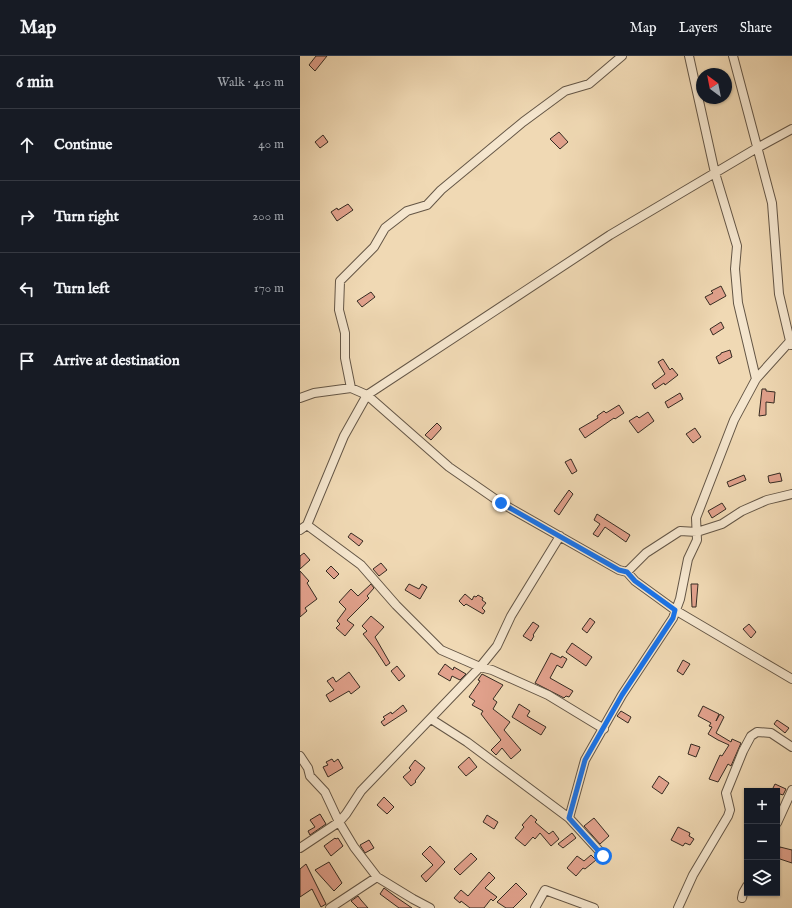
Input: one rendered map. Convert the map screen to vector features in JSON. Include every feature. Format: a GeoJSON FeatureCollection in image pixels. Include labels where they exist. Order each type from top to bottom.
{"type":"FeatureCollection","features":[{"type":"Feature","properties":{"kind":"street"},"geometry":{"type":"LineString","coordinates":[[351,388],[345,358],[345,333],[339,310],[340,281],[374,248],[385,228],[407,211],[427,205],[441,190],[523,122],[565,91],[589,84],[622,56]]}},
{"type":"Feature","properties":{"kind":"street"},"geometry":{"type":"LineString","coordinates":[[689,56],[715,172],[737,246],[735,269],[738,303],[756,378]]}},
{"type":"Feature","properties":{"kind":"street"},"geometry":{"type":"LineString","coordinates":[[569,818],[585,760],[622,695],[673,618],[680,599],[688,559],[697,540],[696,518],[734,420],[756,378],[792,342],[779,294],[772,203],[733,56]]}},
{"type":"Feature","properties":{"kind":"street"},"geometry":{"type":"LineString","coordinates":[[604,729],[548,695],[492,670],[480,667],[440,650],[396,605],[361,565],[303,528],[344,436],[367,395],[610,236],[715,172],[792,129]]}},
{"type":"Feature","properties":{"kind":"street"},"geometry":{"type":"LineString","coordinates":[[300,398],[314,393],[351,388],[367,395],[449,467],[501,503],[619,570],[627,572],[635,581],[675,610],[792,679]]}},
{"type":"Feature","properties":{"kind":"street"},"geometry":{"type":"LineString","coordinates":[[627,572],[646,553],[680,531],[697,532],[722,524],[742,511],[767,500],[792,494]]}},
{"type":"Feature","properties":{"kind":"street"},"geometry":{"type":"LineString","coordinates":[[300,848],[339,822],[361,791],[480,667],[497,646],[511,616],[560,536]]}},
{"type":"Feature","properties":{"kind":"street"},"geometry":{"type":"LineString","coordinates":[[431,719],[467,742],[569,818],[603,856]]}},
{"type":"Feature","properties":{"kind":"street"},"geometry":{"type":"LineString","coordinates":[[678,908],[693,875],[728,816],[730,810],[726,793],[743,751],[751,736],[757,732],[771,733],[792,747]]}},
{"type":"Feature","properties":{"kind":"street"},"geometry":{"type":"LineString","coordinates":[[300,756],[308,768],[310,776],[326,792],[339,822],[354,847],[377,877],[430,908]]}},
{"type":"Feature","properties":{"kind":"street"},"geometry":{"type":"LineString","coordinates":[[780,816],[792,790]]}},
{"type":"Feature","properties":{"kind":"street"},"geometry":{"type":"LineString","coordinates":[[330,908],[377,877]]}},
{"type":"Feature","properties":{"kind":"street"},"geometry":{"type":"LineString","coordinates":[[535,908],[545,890],[594,908]]}},
{"type":"Feature","properties":{"kind":"street"},"geometry":{"type":"LineString","coordinates":[[742,898],[742,893],[744,890]]}},
{"type":"Feature","properties":{"kind":"building"},"geometry":{"type":"Polygon","coordinates":[[[316,56],[327,56],[315,71],[309,65],[316,56]]]}},
{"type":"Feature","properties":{"kind":"building"},"geometry":{"type":"Polygon","coordinates":[[[559,132],[568,142],[560,149],[550,139],[559,132]]]}},
{"type":"Feature","properties":{"kind":"building"},"geometry":{"type":"Polygon","coordinates":[[[323,135],[328,142],[320,148],[315,142],[323,135]]]}},
{"type":"Feature","properties":{"kind":"building"},"geometry":{"type":"Polygon","coordinates":[[[348,204],[353,210],[337,221],[331,212],[348,204]]]}},
{"type":"Feature","properties":{"kind":"building"},"geometry":{"type":"Polygon","coordinates":[[[721,286],[726,296],[710,305],[705,297],[713,293],[711,291],[721,286]]]}},
{"type":"Feature","properties":{"kind":"building"},"geometry":{"type":"Polygon","coordinates":[[[371,292],[375,297],[362,307],[357,301],[371,292]]]}},
{"type":"Feature","properties":{"kind":"building"},"geometry":{"type":"Polygon","coordinates":[[[721,322],[724,328],[713,335],[710,329],[721,322]]]}},
{"type":"Feature","properties":{"kind":"building"},"geometry":{"type":"Polygon","coordinates":[[[730,350],[732,357],[719,364],[716,357],[721,353],[730,350]]]}},
{"type":"Feature","properties":{"kind":"building"},"geometry":{"type":"Polygon","coordinates":[[[663,359],[670,370],[672,368],[678,375],[665,385],[664,383],[655,389],[652,384],[665,374],[658,362],[663,359]]]}},
{"type":"Feature","properties":{"kind":"building"},"geometry":{"type":"Polygon","coordinates":[[[762,389],[775,392],[774,403],[766,402],[766,415],[759,416],[762,389]]]}},
{"type":"Feature","properties":{"kind":"building"},"geometry":{"type":"Polygon","coordinates":[[[680,393],[683,399],[668,408],[665,402],[680,393]]]}},
{"type":"Feature","properties":{"kind":"building"},"geometry":{"type":"Polygon","coordinates":[[[619,405],[624,413],[585,438],[579,429],[598,418],[597,416],[604,411],[606,413],[619,405]]]}},
{"type":"Feature","properties":{"kind":"building"},"geometry":{"type":"Polygon","coordinates":[[[648,412],[654,421],[638,433],[629,421],[637,416],[639,418],[648,412]]]}},
{"type":"Feature","properties":{"kind":"building"},"geometry":{"type":"Polygon","coordinates":[[[437,423],[441,429],[431,440],[425,435],[437,423]]]}},
{"type":"Feature","properties":{"kind":"building"},"geometry":{"type":"Polygon","coordinates":[[[695,428],[701,437],[693,443],[686,434],[695,428]]]}},
{"type":"Feature","properties":{"kind":"building"},"geometry":{"type":"Polygon","coordinates":[[[571,459],[577,471],[572,474],[565,462],[571,459]]]}},
{"type":"Feature","properties":{"kind":"building"},"geometry":{"type":"Polygon","coordinates":[[[780,473],[782,481],[769,482],[768,476],[780,473]]]}},
{"type":"Feature","properties":{"kind":"building"},"geometry":{"type":"Polygon","coordinates":[[[744,475],[746,480],[729,487],[727,482],[744,475]]]}},
{"type":"Feature","properties":{"kind":"building"},"geometry":{"type":"Polygon","coordinates":[[[569,490],[573,494],[559,515],[554,511],[569,490]]]}},
{"type":"Feature","properties":{"kind":"building"},"geometry":{"type":"Polygon","coordinates":[[[722,503],[726,509],[712,518],[708,511],[722,503]]]}},
{"type":"Feature","properties":{"kind":"building"},"geometry":{"type":"Polygon","coordinates":[[[597,514],[630,535],[626,542],[605,527],[598,537],[593,534],[600,524],[594,520],[597,514]]]}},
{"type":"Feature","properties":{"kind":"building"},"geometry":{"type":"Polygon","coordinates":[[[351,533],[363,541],[359,546],[348,537],[351,533]]]}},
{"type":"Feature","properties":{"kind":"building"},"geometry":{"type":"Polygon","coordinates":[[[304,553],[310,560],[300,569],[300,556],[304,553]]]}},
{"type":"Feature","properties":{"kind":"building"},"geometry":{"type":"Polygon","coordinates":[[[381,563],[387,570],[379,576],[373,569],[381,563]]]}},
{"type":"Feature","properties":{"kind":"building"},"geometry":{"type":"Polygon","coordinates":[[[331,566],[339,574],[334,579],[326,571],[331,566]]]}},
{"type":"Feature","properties":{"kind":"building"},"geometry":{"type":"Polygon","coordinates":[[[300,571],[309,581],[307,583],[317,599],[305,608],[307,611],[300,617],[300,571]]]}},
{"type":"Feature","properties":{"kind":"building"},"geometry":{"type":"Polygon","coordinates":[[[371,584],[374,588],[367,596],[369,598],[347,620],[354,625],[345,636],[336,628],[340,624],[337,621],[346,609],[339,602],[351,589],[358,596],[371,584]]]}},
{"type":"Feature","properties":{"kind":"building"},"geometry":{"type":"Polygon","coordinates":[[[409,584],[419,589],[422,584],[427,587],[420,599],[405,590],[409,584]]]}},
{"type":"Feature","properties":{"kind":"building"},"geometry":{"type":"Polygon","coordinates":[[[691,584],[698,584],[696,607],[692,607],[691,584]]]}},
{"type":"Feature","properties":{"kind":"building"},"geometry":{"type":"Polygon","coordinates":[[[465,594],[472,600],[474,596],[476,597],[478,595],[483,598],[482,600],[486,603],[482,608],[485,611],[483,614],[466,604],[464,606],[459,601],[465,594]]]}},
{"type":"Feature","properties":{"kind":"building"},"geometry":{"type":"Polygon","coordinates":[[[371,616],[384,627],[375,637],[390,663],[386,666],[363,634],[367,631],[362,626],[371,616]]]}},
{"type":"Feature","properties":{"kind":"building"},"geometry":{"type":"Polygon","coordinates":[[[590,618],[595,622],[587,633],[582,629],[590,618]]]}},
{"type":"Feature","properties":{"kind":"building"},"geometry":{"type":"Polygon","coordinates":[[[533,622],[539,626],[531,641],[523,636],[533,622]]]}},
{"type":"Feature","properties":{"kind":"building"},"geometry":{"type":"Polygon","coordinates":[[[749,624],[756,632],[751,638],[743,629],[749,624]]]}},
{"type":"Feature","properties":{"kind":"building"},"geometry":{"type":"Polygon","coordinates":[[[572,643],[592,657],[586,666],[566,652],[572,643]]]}},
{"type":"Feature","properties":{"kind":"building"},"geometry":{"type":"Polygon","coordinates":[[[551,653],[567,659],[562,668],[557,665],[550,678],[573,691],[569,697],[566,696],[564,698],[535,683],[551,653]]]}},
{"type":"Feature","properties":{"kind":"building"},"geometry":{"type":"Polygon","coordinates":[[[683,660],[690,664],[683,675],[677,671],[683,660]]]}},
{"type":"Feature","properties":{"kind":"building"},"geometry":{"type":"Polygon","coordinates":[[[445,664],[453,670],[454,667],[466,674],[460,680],[452,676],[450,681],[438,674],[445,664]]]}},
{"type":"Feature","properties":{"kind":"building"},"geometry":{"type":"Polygon","coordinates":[[[397,666],[405,676],[399,681],[391,671],[397,666]]]}},
{"type":"Feature","properties":{"kind":"building"},"geometry":{"type":"Polygon","coordinates":[[[349,672],[360,687],[351,694],[349,691],[330,702],[326,695],[334,690],[327,681],[333,677],[336,682],[349,672]]]}},
{"type":"Feature","properties":{"kind":"building"},"geometry":{"type":"Polygon","coordinates":[[[482,674],[503,685],[493,699],[497,702],[493,709],[510,722],[504,730],[521,750],[511,759],[502,748],[496,755],[491,750],[501,740],[481,714],[483,711],[472,705],[475,701],[469,697],[480,681],[478,680],[482,674]]]}},
{"type":"Feature","properties":{"kind":"building"},"geometry":{"type":"Polygon","coordinates":[[[519,704],[530,711],[527,716],[546,727],[541,735],[512,717],[519,704]]]}},
{"type":"Feature","properties":{"kind":"building"},"geometry":{"type":"Polygon","coordinates":[[[403,705],[407,711],[384,726],[381,722],[385,719],[383,717],[391,712],[392,714],[403,705]]]}},
{"type":"Feature","properties":{"kind":"building"},"geometry":{"type":"Polygon","coordinates":[[[703,706],[719,714],[716,721],[720,714],[724,717],[716,733],[731,742],[732,739],[741,743],[731,766],[728,764],[718,782],[709,779],[720,755],[722,756],[729,745],[708,734],[712,727],[709,726],[711,723],[698,716],[703,706]]]}},
{"type":"Feature","properties":{"kind":"building"},"geometry":{"type":"Polygon","coordinates":[[[621,711],[631,717],[628,723],[617,716],[621,711]]]}},
{"type":"Feature","properties":{"kind":"building"},"geometry":{"type":"Polygon","coordinates":[[[777,720],[789,728],[785,733],[774,724],[777,720]]]}},
{"type":"Feature","properties":{"kind":"building"},"geometry":{"type":"Polygon","coordinates":[[[691,744],[700,747],[696,757],[688,754],[691,744]]]}},
{"type":"Feature","properties":{"kind":"building"},"geometry":{"type":"Polygon","coordinates":[[[469,757],[477,767],[466,776],[458,767],[469,757]]]}},
{"type":"Feature","properties":{"kind":"building"},"geometry":{"type":"Polygon","coordinates":[[[332,759],[334,762],[338,759],[343,768],[328,777],[323,767],[328,765],[326,762],[332,759]]]}},
{"type":"Feature","properties":{"kind":"building"},"geometry":{"type":"Polygon","coordinates":[[[415,760],[425,768],[415,781],[416,782],[411,786],[403,777],[411,770],[409,768],[415,760]]]}},
{"type":"Feature","properties":{"kind":"building"},"geometry":{"type":"Polygon","coordinates":[[[659,776],[669,783],[662,794],[652,787],[659,776]]]}},
{"type":"Feature","properties":{"kind":"building"},"geometry":{"type":"Polygon","coordinates":[[[775,784],[786,789],[783,795],[780,794],[780,788],[773,788],[775,784]]]}},
{"type":"Feature","properties":{"kind":"building"},"geometry":{"type":"Polygon","coordinates":[[[384,797],[394,807],[387,814],[377,805],[384,797]]]}},
{"type":"Feature","properties":{"kind":"building"},"geometry":{"type":"Polygon","coordinates":[[[320,814],[326,824],[310,835],[308,831],[315,827],[310,820],[320,814]]]}},
{"type":"Feature","properties":{"kind":"building"},"geometry":{"type":"Polygon","coordinates":[[[487,815],[498,822],[494,829],[483,822],[487,815]]]}},
{"type":"Feature","properties":{"kind":"building"},"geometry":{"type":"Polygon","coordinates":[[[531,815],[537,820],[535,822],[549,834],[553,831],[559,839],[551,846],[540,833],[535,839],[533,837],[525,846],[515,838],[524,827],[522,825],[531,815]]]}},
{"type":"Feature","properties":{"kind":"building"},"geometry":{"type":"Polygon","coordinates":[[[594,818],[609,836],[600,844],[584,826],[594,818]]]}},
{"type":"Feature","properties":{"kind":"building"},"geometry":{"type":"Polygon","coordinates":[[[678,827],[690,833],[689,836],[694,839],[690,845],[685,843],[683,846],[671,840],[678,827]]]}},
{"type":"Feature","properties":{"kind":"building"},"geometry":{"type":"Polygon","coordinates":[[[572,833],[576,838],[563,848],[558,844],[572,833]]]}},
{"type":"Feature","properties":{"kind":"building"},"geometry":{"type":"Polygon","coordinates":[[[335,838],[338,838],[343,846],[331,856],[324,846],[335,838]]]}},
{"type":"Feature","properties":{"kind":"building"},"geometry":{"type":"Polygon","coordinates":[[[369,840],[374,848],[365,853],[360,845],[369,840]]]}},
{"type":"Feature","properties":{"kind":"building"},"geometry":{"type":"Polygon","coordinates":[[[430,846],[445,862],[426,882],[421,876],[433,865],[422,854],[430,846]]]}},
{"type":"Feature","properties":{"kind":"building"},"geometry":{"type":"Polygon","coordinates":[[[780,847],[792,850],[792,863],[780,859],[780,847]]]}},
{"type":"Feature","properties":{"kind":"building"},"geometry":{"type":"Polygon","coordinates":[[[471,853],[477,859],[460,875],[454,869],[471,853]]]}},
{"type":"Feature","properties":{"kind":"building"},"geometry":{"type":"Polygon","coordinates":[[[591,855],[596,860],[585,869],[583,868],[576,876],[567,868],[577,856],[584,861],[591,855]]]}},
{"type":"Feature","properties":{"kind":"building"},"geometry":{"type":"Polygon","coordinates":[[[329,862],[342,883],[334,891],[315,870],[329,862]]]}},
{"type":"Feature","properties":{"kind":"building"},"geometry":{"type":"Polygon","coordinates":[[[306,864],[326,904],[321,907],[312,889],[300,897],[300,869],[306,864]]]}},
{"type":"Feature","properties":{"kind":"building"},"geometry":{"type":"Polygon","coordinates":[[[489,872],[495,878],[485,888],[497,897],[493,901],[491,899],[484,908],[470,908],[454,898],[461,890],[468,896],[489,872]]]}},
{"type":"Feature","properties":{"kind":"building"},"geometry":{"type":"Polygon","coordinates":[[[516,883],[527,894],[513,908],[506,908],[497,902],[516,883]]]}},
{"type":"Feature","properties":{"kind":"building"},"geometry":{"type":"Polygon","coordinates":[[[384,888],[412,908],[399,908],[380,894],[384,888]]]}},
{"type":"Feature","properties":{"kind":"building"},"geometry":{"type":"Polygon","coordinates":[[[358,896],[368,908],[358,908],[351,901],[358,896]]]}},
{"type":"Feature","properties":{"kind":"route"},"geometry":{"type":"LineString","coordinates":[[501,503],[619,570],[627,572],[635,581],[675,610],[673,618],[622,695],[585,760],[569,818],[603,856]]}}]}
